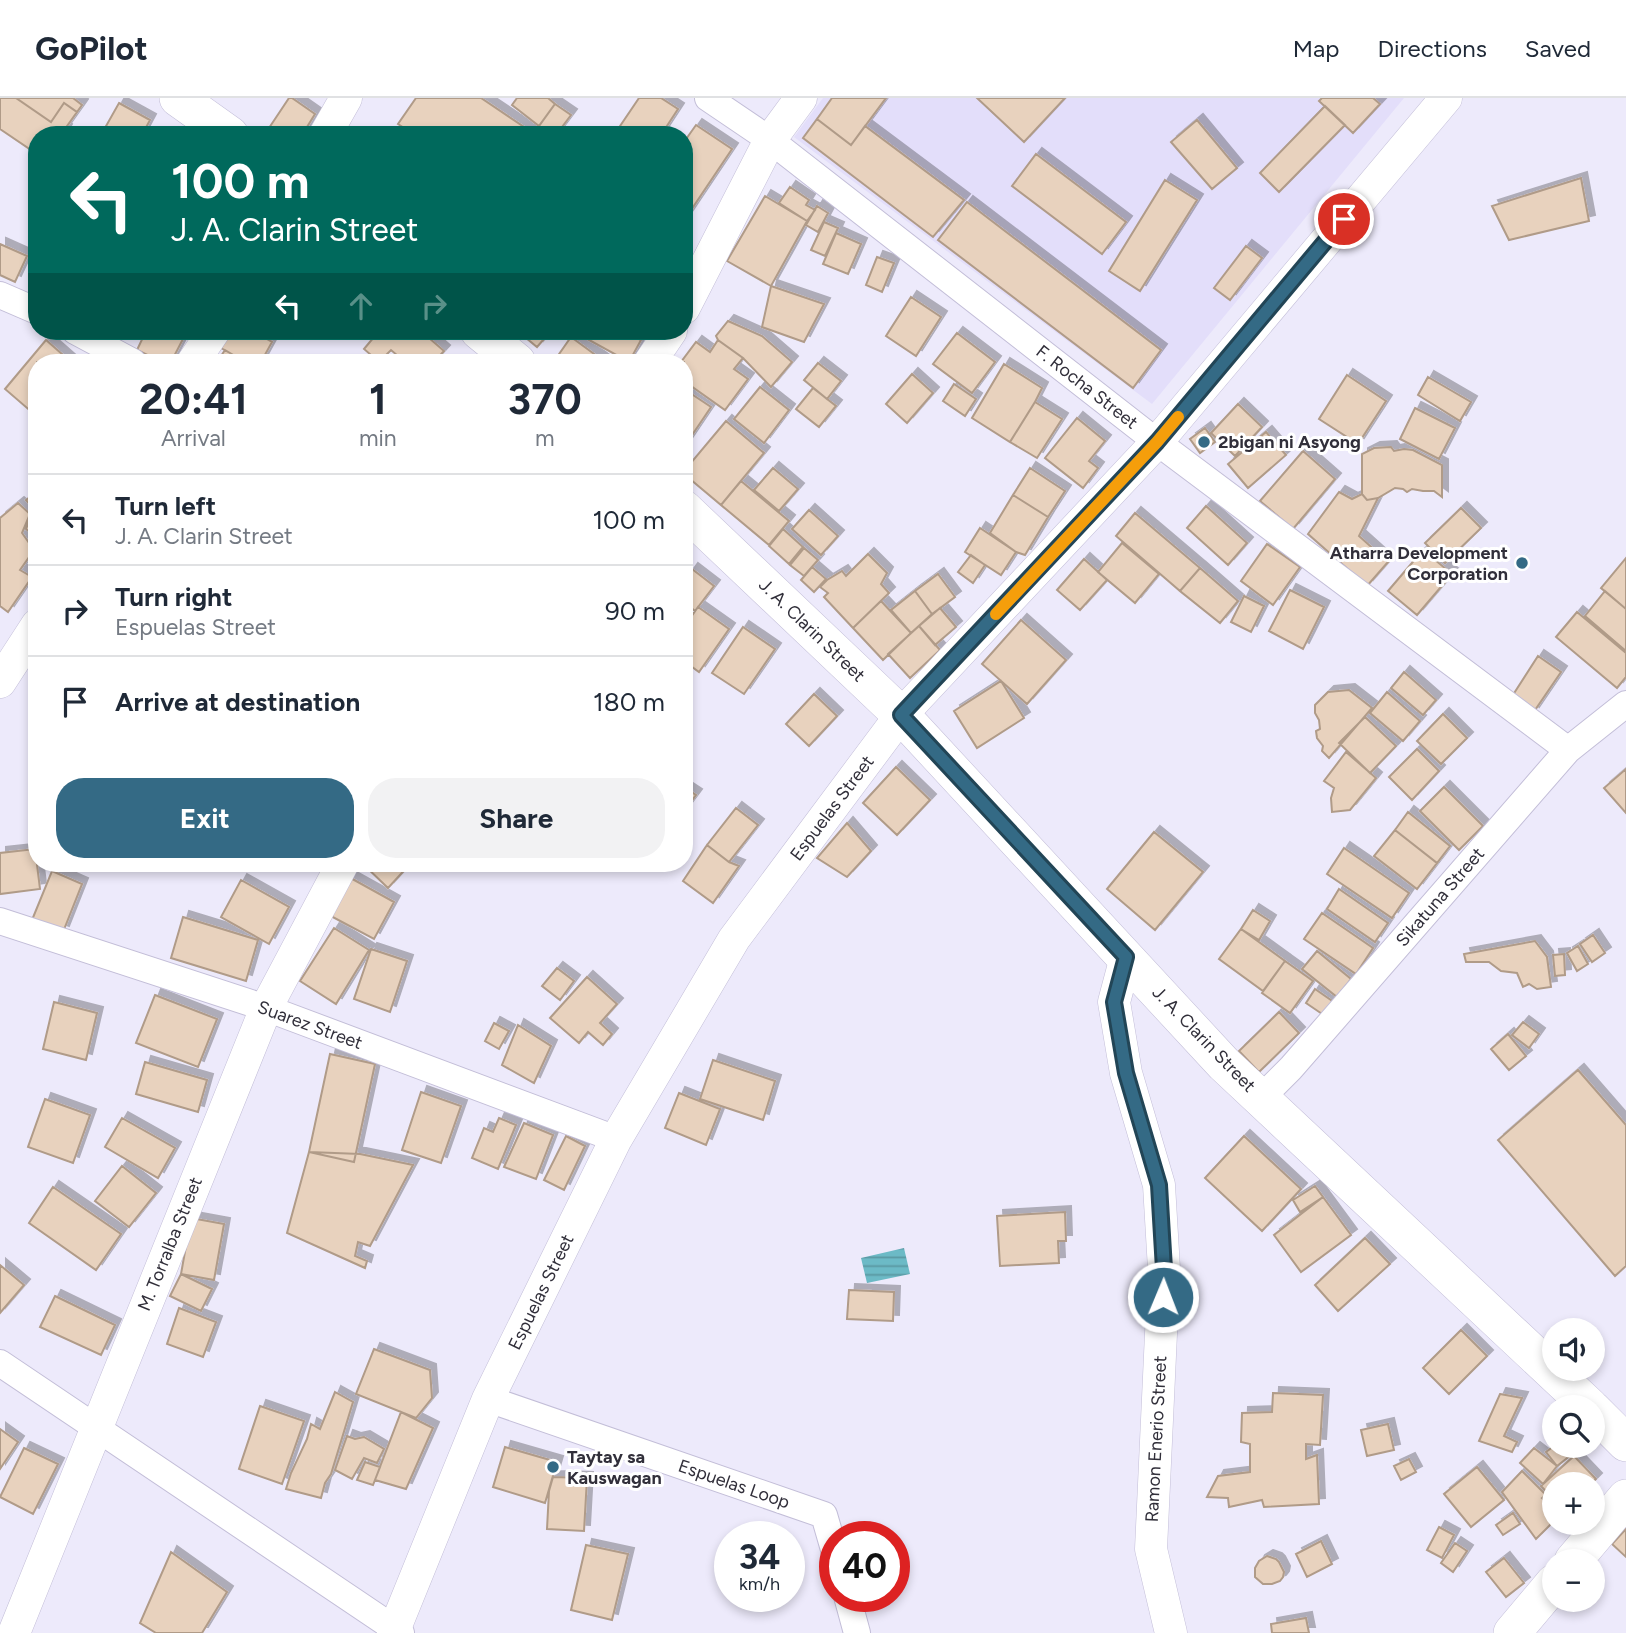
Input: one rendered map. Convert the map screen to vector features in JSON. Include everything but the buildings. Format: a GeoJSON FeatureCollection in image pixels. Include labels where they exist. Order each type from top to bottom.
{"type":"FeatureCollection","features":[{"type":"Feature","properties":{"kind":"main road"},"geometry":{"type":"LineString","coordinates":[[178,98],[217,126]]}},
{"type":"Feature","properties":{"kind":"main road"},"geometry":{"type":"LineString","coordinates":[[490,340],[507,354]]}},
{"type":"Feature","properties":{"kind":"main road","name":"J. A. Clarin Street"},"geometry":{"type":"LineString","coordinates":[[693,518],[901,715],[1224,1064],[1577,1395]]}},
{"type":"Feature","properties":{"kind":"main road","name":"J. A. Clarin Street"},"geometry":{"type":"LineString","coordinates":[[1605,1422],[1626,1443]]}},
{"type":"Feature","properties":{"kind":"main road"},"geometry":{"type":"LineString","coordinates":[[1583,1549],[1626,1498]]}},
{"type":"Feature","properties":{"kind":"main road"},"geometry":{"type":"LineString","coordinates":[[1512,1633],[1542,1597]]}},
{"type":"Feature","properties":{"kind":"street"},"geometry":{"type":"LineString","coordinates":[[330,126],[346,98]]}},
{"type":"Feature","properties":{"kind":"street","name":"F. Rocha Street"},"geometry":{"type":"LineString","coordinates":[[708,98],[770,140],[1157,442],[1568,750]]}},
{"type":"Feature","properties":{"kind":"street"},"geometry":{"type":"LineString","coordinates":[[693,290],[770,140],[801,98]]}},
{"type":"Feature","properties":{"kind":"street","name":"Espuelas Street"},"geometry":{"type":"LineString","coordinates":[[396,1632],[488,1399],[616,1139],[734,939],[901,715],[1157,442],[1446,98]]}},
{"type":"Feature","properties":{"kind":"street"},"geometry":{"type":"LineString","coordinates":[[0,295],[28,307]]}},
{"type":"Feature","properties":{"kind":"street"},"geometry":{"type":"LineString","coordinates":[[92,340],[118,354]]}},
{"type":"Feature","properties":{"kind":"street"},"geometry":{"type":"LineString","coordinates":[[0,682],[28,639]]}},
{"type":"Feature","properties":{"kind":"street","name":"Sikatuna Street"},"geometry":{"type":"LineString","coordinates":[[1261,1098],[1291,1068],[1568,750],[1626,704]]}},
{"type":"Feature","properties":{"kind":"street","name":"M. Torralba Street"},"geometry":{"type":"LineString","coordinates":[[14,1633],[266,1008],[338,872]]}},
{"type":"Feature","properties":{"kind":"street","name":"Suarez Street"},"geometry":{"type":"LineString","coordinates":[[0,921],[266,1008],[616,1139]]}},
{"type":"Feature","properties":{"kind":"street","name":"Ramon Enerio Street"},"geometry":{"type":"LineString","coordinates":[[1126,957],[1114,1002],[1126,1073],[1159,1185],[1164,1269],[1151,1549],[1171,1633]]}},
{"type":"Feature","properties":{"kind":"street"},"geometry":{"type":"LineString","coordinates":[[0,1363],[396,1632]]}},
{"type":"Feature","properties":{"kind":"street","name":"Espuelas Loop"},"geometry":{"type":"LineString","coordinates":[[488,1399],[824,1515],[826,1521]]}},
{"type":"Feature","properties":{"kind":"street"},"geometry":{"type":"LineString","coordinates":[[851,1612],[857,1633]]}},
{"type":"Feature","properties":{"kind":"shaded area"},"geometry":{"type":"Polygon","coordinates":[[[823,98],[1404,98],[1152,404],[794,137],[823,98]]]}},
{"type":"Feature","properties":{"kind":"water"},"geometry":{"type":"Polygon","coordinates":[[[904,1248],[910,1274],[867,1283],[861,1258],[904,1248]]]}},
{"type":"Feature","properties":{"kind":"slow traffic"},"geometry":{"type":"LineString","coordinates":[[996,614],[1178,417]]}},
{"type":"Feature","properties":{"kind":"place","name":"2bigan ni Asyong"},"geometry":{"type":"Point","coordinates":[1204,442]}},
{"type":"Feature","properties":{"kind":"place","name":"Atharra Development Corporation"},"geometry":{"type":"Point","coordinates":[1522,563]}},
{"type":"Feature","properties":{"kind":"place","name":"Taytay sa Kauswagan"},"geometry":{"type":"Point","coordinates":[553,1467]}},
{"type":"Feature","properties":{"kind":"route"},"geometry":{"type":"LineString","coordinates":[[1163,1297],[1159,1185],[1126,1073],[1114,1002],[1126,957],[901,715],[1157,442],[1344,219]]}}]}
